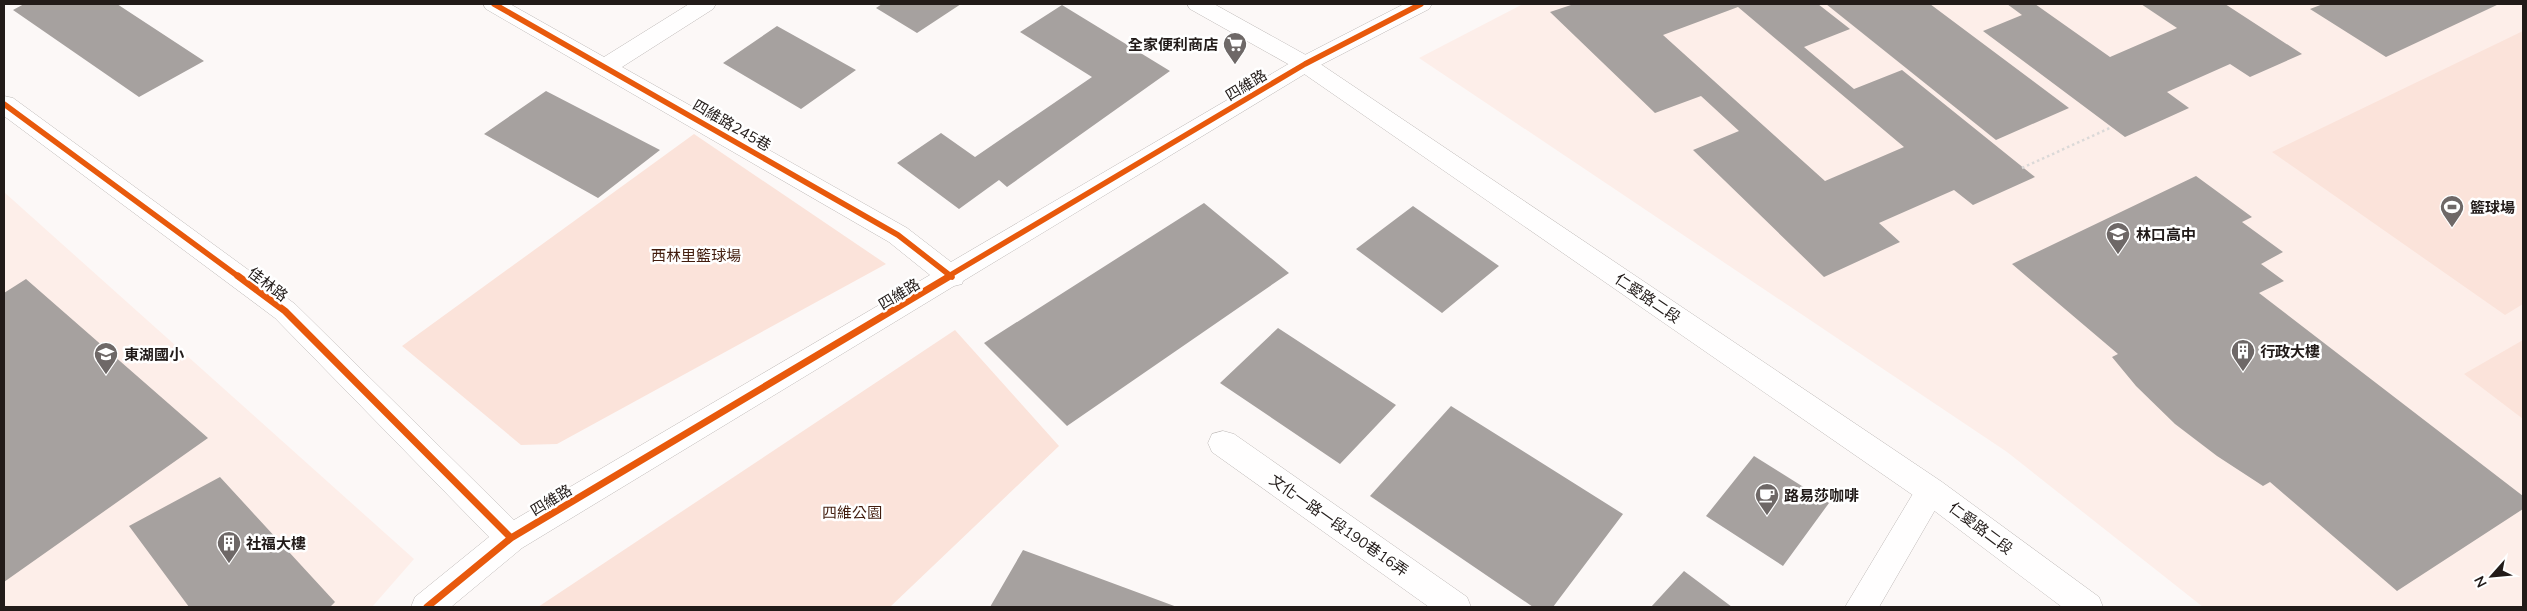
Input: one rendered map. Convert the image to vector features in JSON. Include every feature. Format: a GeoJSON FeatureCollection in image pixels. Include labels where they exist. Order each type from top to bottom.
{"type":"FeatureCollection","features":[{"type":"Feature","properties":{"kind":"street","name":"四維路245巷"},"geometry":{"type":"LineString","coordinates":[[494,4],[898,235],[952,277]]}},
{"type":"Feature","properties":{"kind":"street"},"geometry":{"type":"LineString","coordinates":[[604,66],[706,4]]}},
{"type":"Feature","properties":{"kind":"street","name":"仁愛路二段"},"geometry":{"type":"LineString","coordinates":[[1198,4],[1305,64],[1931,491],[2088,607]]}},
{"type":"Feature","properties":{"kind":"street","name":"四維路"},"geometry":{"type":"LineString","coordinates":[[427,607],[511,538],[952,277],[1305,64],[1421,4]]}},
{"type":"Feature","properties":{"kind":"street","name":"佳林路"},"geometry":{"type":"LineString","coordinates":[[4,104],[284,311],[511,538]]}},
{"type":"Feature","properties":{"kind":"street","name":"文化一路一段190巷16弄"},"geometry":{"type":"LineString","coordinates":[[1223,443],[1455,607]]}},
{"type":"Feature","properties":{"kind":"street"},"geometry":{"type":"LineString","coordinates":[[1861,607],[1931,491]]}},
{"type":"Feature","properties":{"kind":"path"},"geometry":{"type":"LineString","coordinates":[[2022,168],[2112,127]]}},
{"type":"Feature","properties":{"kind":"shaded area","name":"林口高中"},"geometry":{"type":"Polygon","coordinates":[[[1523,4],[2523,4],[2523,607],[2203,607],[2007,452],[1419,58],[1523,4]]]}},
{"type":"Feature","properties":{"kind":"shaded area","name":"東湖國小"},"geometry":{"type":"Polygon","coordinates":[[[4,192],[414,559],[372,607],[4,607],[4,192]]]}},
{"type":"Feature","properties":{"kind":"green space","name":"籃球場"},"geometry":{"type":"Polygon","coordinates":[[[2523,31],[2523,304],[2505,315],[2272,152],[2523,31]]]}},
{"type":"Feature","properties":{"kind":"green space","name":"西林里籃球場"},"geometry":{"type":"Polygon","coordinates":[[[694,134],[886,264],[557,444],[521,445],[402,346],[694,134]]]}},
{"type":"Feature","properties":{"kind":"green space","name":"四維公園"},"geometry":{"type":"Polygon","coordinates":[[[955,330],[1059,446],[890,607],[538,607],[955,330]]]}},
{"type":"Feature","properties":{"kind":"green space"},"geometry":{"type":"Polygon","coordinates":[[[2523,340],[2523,419],[2464,374],[2523,340]]]}},
{"type":"Feature","properties":{"kind":"building"},"geometry":{"type":"Polygon","coordinates":[[[24,4],[117,4],[204,61],[139,97],[13,10],[24,4]]]}},
{"type":"Feature","properties":{"kind":"building"},"geometry":{"type":"Polygon","coordinates":[[[882,4],[961,4],[917,33],[876,8],[882,4]]]}},
{"type":"Feature","properties":{"kind":"building"},"geometry":{"type":"Polygon","coordinates":[[[1574,4],[1818,4],[1850,29],[1804,47],[1854,89],[1902,70],[2035,177],[1973,205],[1954,190],[1879,223],[1900,242],[1824,277],[1693,150],[1739,131],[1701,96],[1655,113],[1550,12],[1574,4]],[[1738,7],[1663,35],[1825,181],[1904,147],[1738,7]]]}},
{"type":"Feature","properties":{"kind":"building"},"geometry":{"type":"Polygon","coordinates":[[[1826,4],[1930,4],[2069,108],[1996,140],[1826,4]]]}},
{"type":"Feature","properties":{"kind":"building"},"geometry":{"type":"Polygon","coordinates":[[[2007,4],[2035,4],[2110,57],[2177,28],[2141,4],[2225,4],[2302,54],[2250,77],[2230,64],[2167,92],[2189,108],[2125,137],[1983,31],[2022,15],[2007,4]]]}},
{"type":"Feature","properties":{"kind":"building"},"geometry":{"type":"Polygon","coordinates":[[[2323,4],[2499,4],[2386,57],[2310,9],[2323,4]]]}},
{"type":"Feature","properties":{"kind":"building"},"geometry":{"type":"Polygon","coordinates":[[[1062,5],[1170,71],[1007,187],[999,180],[959,209],[897,163],[941,133],[975,157],[1092,77],[1020,32],[1062,5]]]}},
{"type":"Feature","properties":{"kind":"building"},"geometry":{"type":"Polygon","coordinates":[[[777,26],[856,70],[801,109],[723,63],[777,26]]]}},
{"type":"Feature","properties":{"kind":"building"},"geometry":{"type":"Polygon","coordinates":[[[546,91],[660,150],[598,198],[484,134],[546,91]]]}},
{"type":"Feature","properties":{"kind":"building","name":"行政大樓"},"geometry":{"type":"Polygon","coordinates":[[[2196,176],[2252,217],[2242,222],[2283,252],[2261,264],[2284,281],[2259,293],[2523,496],[2523,509],[2397,591],[2270,482],[2263,486],[2217,456],[2175,424],[2136,386],[2112,357],[2118,354],[2012,264],[2196,176]]]}},
{"type":"Feature","properties":{"kind":"building"},"geometry":{"type":"Polygon","coordinates":[[[1204,203],[1289,273],[1067,426],[984,343],[1204,203]]]}},
{"type":"Feature","properties":{"kind":"building"},"geometry":{"type":"Polygon","coordinates":[[[1413,206],[1499,266],[1442,313],[1356,249],[1413,206]]]}},
{"type":"Feature","properties":{"kind":"building"},"geometry":{"type":"Polygon","coordinates":[[[26,279],[208,438],[4,582],[4,293],[26,279]]]}},
{"type":"Feature","properties":{"kind":"building"},"geometry":{"type":"Polygon","coordinates":[[[1278,328],[1396,405],[1340,464],[1220,383],[1278,328]]]}},
{"type":"Feature","properties":{"kind":"building"},"geometry":{"type":"Polygon","coordinates":[[[1451,406],[1623,514],[1553,607],[1533,607],[1370,496],[1451,406]]]}},
{"type":"Feature","properties":{"kind":"building"},"geometry":{"type":"Polygon","coordinates":[[[1754,456],[1829,503],[1783,566],[1706,516],[1754,456]]]}},
{"type":"Feature","properties":{"kind":"building","name":"社福大樓"},"geometry":{"type":"Polygon","coordinates":[[[220,477],[335,602],[330,607],[189,607],[129,526],[220,477]]]}},
{"type":"Feature","properties":{"kind":"building"},"geometry":{"type":"Polygon","coordinates":[[[1023,550],[1177,607],[990,607],[1023,550]]]}},
{"type":"Feature","properties":{"kind":"building"},"geometry":{"type":"Polygon","coordinates":[[[1684,571],[1732,607],[1651,607],[1684,571]]]}},
{"type":"Feature","properties":{"kind":"cycle path"},"geometry":{"type":"LineString","coordinates":[[494,4],[898,235],[952,277]]}},
{"type":"Feature","properties":{"kind":"cycle path"},"geometry":{"type":"LineString","coordinates":[[427,607],[511,538],[1305,64],[1421,4]]}},
{"type":"Feature","properties":{"kind":"cycle path"},"geometry":{"type":"LineString","coordinates":[[4,104],[285,311],[511,538]]}},
{"type":"Feature","properties":{"kind":"place","name":"全家便利商店"},"geometry":{"type":"Point","coordinates":[1235,65]}},
{"type":"Feature","properties":{"kind":"place","name":"籃球場"},"geometry":{"type":"Point","coordinates":[2452,228]}},
{"type":"Feature","properties":{"kind":"place","name":"林口高中"},"geometry":{"type":"Point","coordinates":[2118,255]}},
{"type":"Feature","properties":{"kind":"place","name":"行政大樓"},"geometry":{"type":"Point","coordinates":[2243,372]}},
{"type":"Feature","properties":{"kind":"place","name":"東湖國小"},"geometry":{"type":"Point","coordinates":[106,375]}},
{"type":"Feature","properties":{"kind":"place","name":"路易莎咖啡"},"geometry":{"type":"Point","coordinates":[1767,516]}},
{"type":"Feature","properties":{"kind":"place","name":"社福大樓"},"geometry":{"type":"Point","coordinates":[229,564]}}]}
